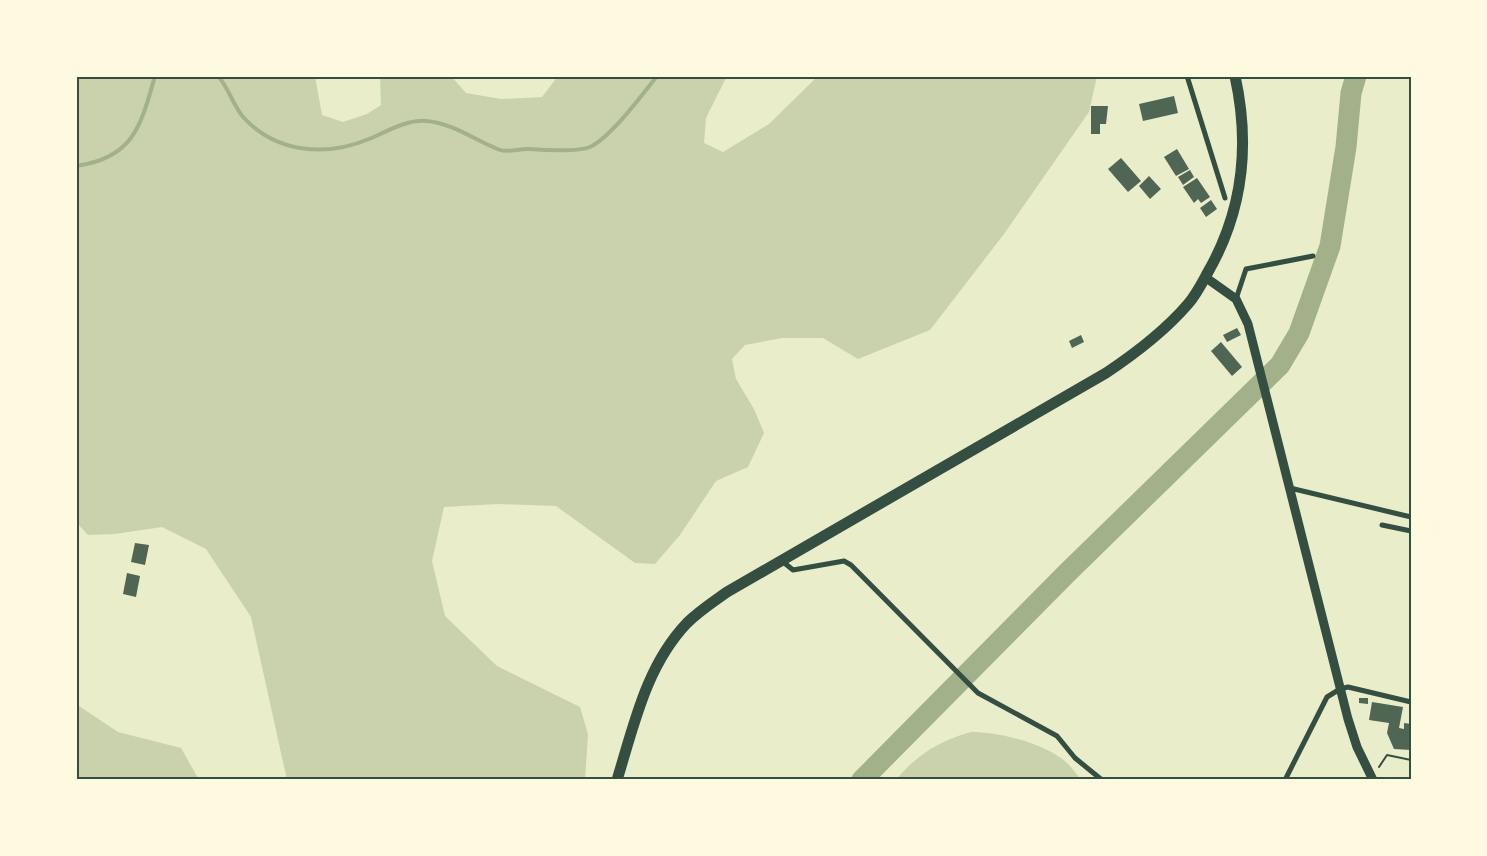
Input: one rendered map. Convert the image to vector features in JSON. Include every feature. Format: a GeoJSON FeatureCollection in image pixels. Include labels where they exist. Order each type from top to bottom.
{"type":"FeatureCollection","features":[{"type":"Feature","properties":{"kind":"highway"},"geometry":{"type":"LineString","coordinates":[[618,779],[640,701],[668,645],[688,622],[707,606],[1106,373],[1142,349],[1189,303],[1205,277],[1228,229],[1239,193],[1244,135],[1242,108],[1235,76]]}},
{"type":"Feature","properties":{"kind":"street"},"geometry":{"type":"LineString","coordinates":[[1187,76],[1225,198]]}},
{"type":"Feature","properties":{"kind":"street"},"geometry":{"type":"LineString","coordinates":[[1236,299],[1246,269],[1313,256]]}},
{"type":"Feature","properties":{"kind":"street"},"geometry":{"type":"LineString","coordinates":[[1205,277],[1236,299],[1248,324],[1340,689],[1357,746],[1372,778]]}},
{"type":"Feature","properties":{"kind":"street"},"geometry":{"type":"LineString","coordinates":[[1290,488],[1411,516]]}},
{"type":"Feature","properties":{"kind":"street"},"geometry":{"type":"LineString","coordinates":[[1382,525],[1411,531]]}},
{"type":"Feature","properties":{"kind":"street"},"geometry":{"type":"LineString","coordinates":[[782,561],[793,570],[844,561],[851,565],[978,693],[1057,736],[1075,758],[1102,780]]}},
{"type":"Feature","properties":{"kind":"street"},"geometry":{"type":"LineString","coordinates":[[1285,780],[1327,697],[1340,689],[1348,687],[1411,702]]}},
{"type":"Feature","properties":{"kind":"path"},"geometry":{"type":"LineString","coordinates":[[1372,778],[1387,755],[1411,760]]}},
{"type":"Feature","properties":{"kind":"green space"},"geometry":{"type":"Polygon","coordinates":[[[76,76],[315,76],[322,115],[343,122],[367,114],[381,105],[380,76],[451,76],[466,93],[501,99],[542,97],[558,76],[727,76],[706,118],[704,143],[723,152],[769,124],[818,76],[1097,76],[1089,112],[1004,234],[930,330],[858,359],[823,338],[782,338],[745,345],[732,359],[736,379],[754,409],[764,433],[748,467],[716,481],[680,535],[655,564],[635,563],[556,506],[498,504],[444,507],[432,561],[445,616],[497,666],[580,707],[588,734],[585,780],[287,780],[251,617],[206,549],[162,527],[115,534],[88,535],[76,522],[76,76]]]}},
{"type":"Feature","properties":{"kind":"green space"},"geometry":{"type":"Polygon","coordinates":[[[76,704],[118,732],[181,748],[199,780],[76,780],[76,704]]]}},
{"type":"Feature","properties":{"kind":"green space"},"geometry":{"type":"Polygon","coordinates":[[[971,732],[1008,736],[1046,749],[1066,762],[1081,780],[896,780],[912,763],[939,744],[971,732]]]}},
{"type":"Feature","properties":{"kind":"building"},"geometry":{"type":"Polygon","coordinates":[[[1174,96],[1178,113],[1143,121],[1139,104],[1174,96]]]}},
{"type":"Feature","properties":{"kind":"building"},"geometry":{"type":"Polygon","coordinates":[[[1091,106],[1108,106],[1106,124],[1100,124],[1100,134],[1091,134],[1091,106]]]}},
{"type":"Feature","properties":{"kind":"building"},"geometry":{"type":"Polygon","coordinates":[[[1177,149],[1189,169],[1176,176],[1164,157],[1177,149]]]}},
{"type":"Feature","properties":{"kind":"building"},"geometry":{"type":"Polygon","coordinates":[[[1121,158],[1141,181],[1128,192],[1108,169],[1121,158]]]}},
{"type":"Feature","properties":{"kind":"building"},"geometry":{"type":"Polygon","coordinates":[[[1190,170],[1194,177],[1183,185],[1178,177],[1190,170]]]}},
{"type":"Feature","properties":{"kind":"building"},"geometry":{"type":"Polygon","coordinates":[[[1149,176],[1161,189],[1150,199],[1139,186],[1149,176]]]}},
{"type":"Feature","properties":{"kind":"building"},"geometry":{"type":"Polygon","coordinates":[[[1197,178],[1210,197],[1201,203],[1198,199],[1194,203],[1183,187],[1197,178]]]}},
{"type":"Feature","properties":{"kind":"building"},"geometry":{"type":"Polygon","coordinates":[[[1211,200],[1217,209],[1206,217],[1200,208],[1211,200]]]}},
{"type":"Feature","properties":{"kind":"building"},"geometry":{"type":"Polygon","coordinates":[[[1237,328],[1241,335],[1227,342],[1223,335],[1237,328]]]}},
{"type":"Feature","properties":{"kind":"building"},"geometry":{"type":"Polygon","coordinates":[[[1081,335],[1084,342],[1072,348],[1069,341],[1081,335]]]}},
{"type":"Feature","properties":{"kind":"building"},"geometry":{"type":"Polygon","coordinates":[[[1221,342],[1242,367],[1232,376],[1211,351],[1221,342]]]}},
{"type":"Feature","properties":{"kind":"building"},"geometry":{"type":"Polygon","coordinates":[[[135,543],[149,545],[145,565],[131,562],[135,543]]]}},
{"type":"Feature","properties":{"kind":"building"},"geometry":{"type":"Polygon","coordinates":[[[127,573],[140,576],[136,597],[123,594],[127,573]]]}},
{"type":"Feature","properties":{"kind":"building"},"geometry":{"type":"Polygon","coordinates":[[[1359,698],[1368,698],[1368,704],[1359,703],[1359,698]]]}},
{"type":"Feature","properties":{"kind":"building"},"geometry":{"type":"Polygon","coordinates":[[[1372,702],[1403,707],[1399,728],[1404,729],[1404,723],[1411,724],[1411,750],[1394,749],[1387,733],[1389,723],[1369,720],[1372,702]]]}},
{"type":"Feature","properties":{"kind":"waterway"},"geometry":{"type":"LineString","coordinates":[[76,166],[95,162],[123,147],[139,124],[155,76]]}},
{"type":"Feature","properties":{"kind":"waterway"},"geometry":{"type":"LineString","coordinates":[[218,76],[244,118],[271,139],[287,145],[319,149],[336,148],[353,145],[404,124],[427,121],[447,125],[500,150],[507,151],[526,149],[569,150],[590,147],[616,125],[657,76]]}},
{"type":"Feature","properties":{"kind":"waterway"},"geometry":{"type":"LineString","coordinates":[[862,780],[1067,573],[1280,365],[1299,333],[1330,246],[1346,147],[1351,93],[1356,76]]}}]}
